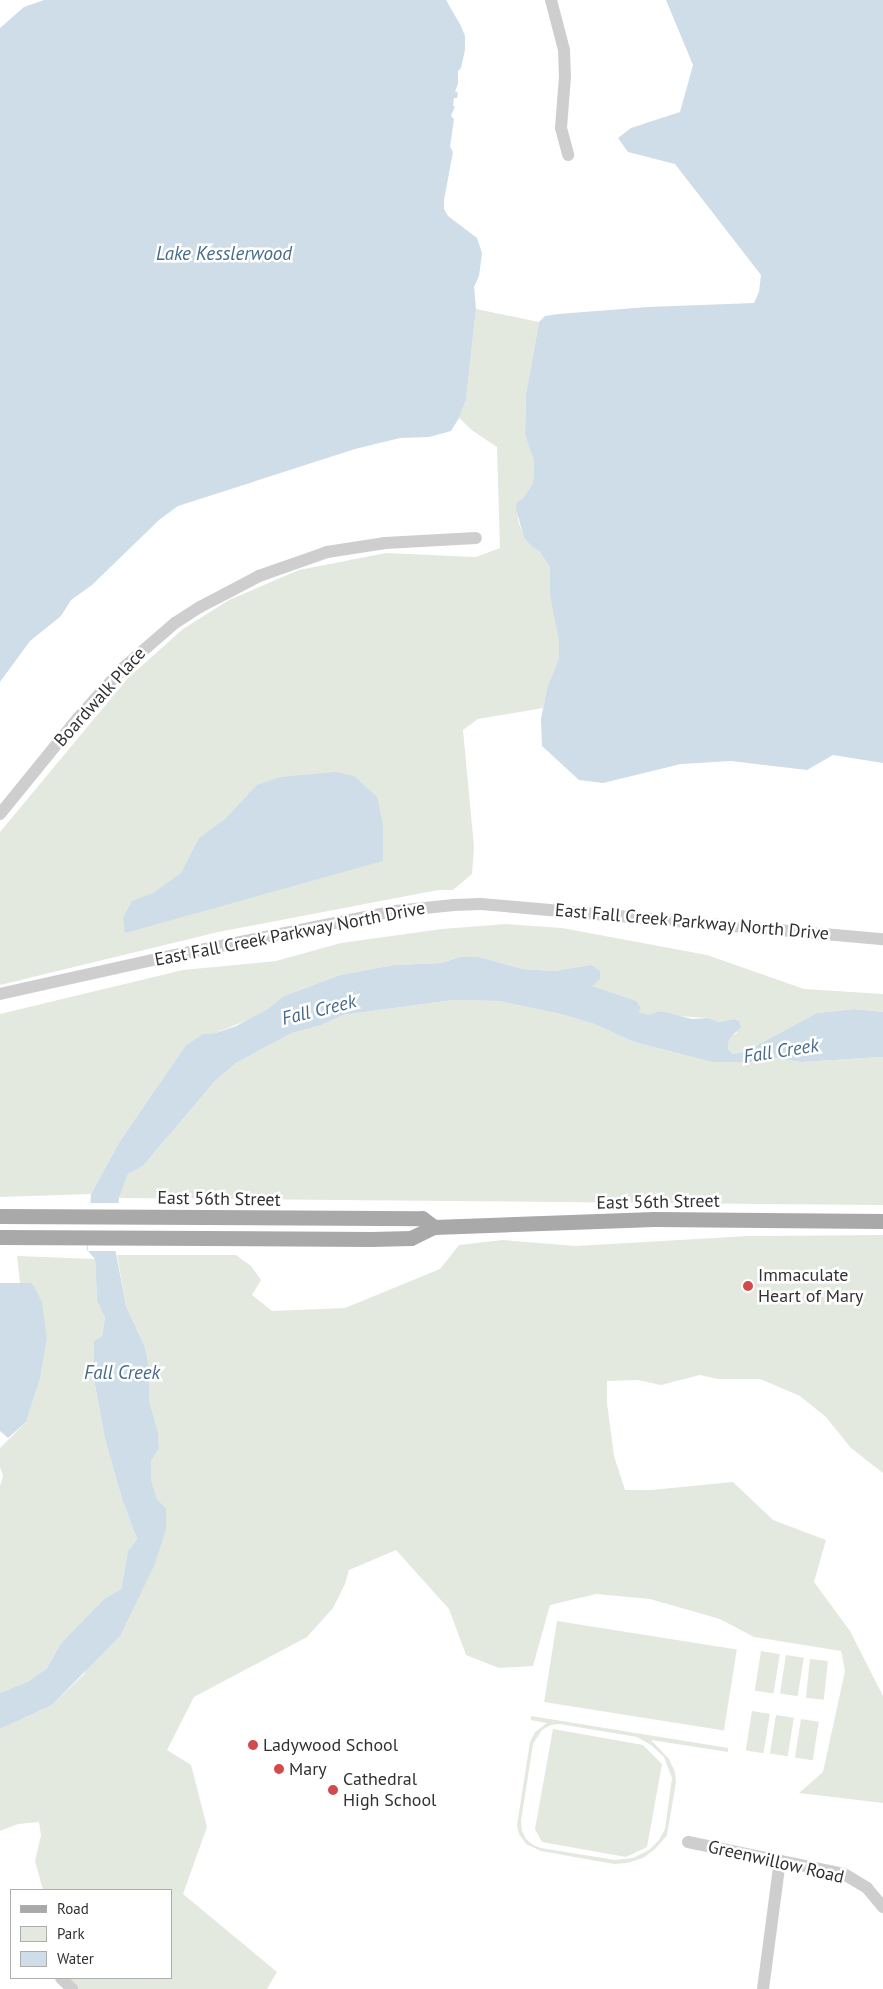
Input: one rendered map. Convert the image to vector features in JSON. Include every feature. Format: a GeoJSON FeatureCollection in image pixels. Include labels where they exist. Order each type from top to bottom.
{"type":"FeatureCollection","features":[{"type":"Feature","properties":{"kind":"main road","name":"East 56th Street"},"geometry":{"type":"LineString","coordinates":[[0,1216],[422,1218],[434,1227]]}},
{"type":"Feature","properties":{"kind":"main road","name":"East 56th Street"},"geometry":{"type":"LineString","coordinates":[[0,1237],[411,1238],[434,1227],[654,1219],[883,1221]]}},
{"type":"Feature","properties":{"kind":"street"},"geometry":{"type":"LineString","coordinates":[[551,0],[564,50],[565,86],[561,128],[568,155]]}},
{"type":"Feature","properties":{"kind":"street","name":"Boardwalk Place"},"geometry":{"type":"LineString","coordinates":[[0,814],[78,718],[123,668],[174,623],[208,602],[260,576],[328,552],[386,543],[476,538]]}},
{"type":"Feature","properties":{"kind":"street","name":"East Fall Creek Parkway North Drive"},"geometry":{"type":"LineString","coordinates":[[0,994],[170,956],[396,911],[454,905],[481,904],[883,939]]}},
{"type":"Feature","properties":{"kind":"street","name":"Greenwillow Road"},"geometry":{"type":"LineString","coordinates":[[688,1842],[844,1874],[870,1892],[883,1907]]}},
{"type":"Feature","properties":{"kind":"street"},"geometry":{"type":"LineString","coordinates":[[763,1989],[780,1860]]}},
{"type":"Feature","properties":{"kind":"street"},"geometry":{"type":"LineString","coordinates":[[62,1979],[72,1989]]}},
{"type":"Feature","properties":{"kind":"green space"},"geometry":{"type":"Polygon","coordinates":[[[476,309],[539,322],[526,394],[525,435],[534,461],[533,483],[523,498],[517,502],[518,520],[524,538],[540,552],[550,567],[559,641],[559,658],[547,688],[543,708],[478,719],[463,730],[474,847],[472,874],[453,890],[438,890],[218,932],[0,985],[0,832],[128,678],[183,629],[229,600],[299,570],[386,553],[476,557],[500,548],[497,447],[473,431],[459,418],[466,400],[476,309]]]}},
{"type":"Feature","properties":{"kind":"green space"},"geometry":{"type":"Polygon","coordinates":[[[506,924],[562,928],[707,955],[804,989],[883,994],[883,1012],[855,1009],[817,1013],[744,1052],[733,1054],[728,1049],[729,1038],[737,1033],[733,1019],[719,1022],[708,1018],[675,1016],[660,1011],[648,1016],[637,1012],[619,997],[592,986],[591,965],[554,971],[523,969],[479,957],[460,957],[441,963],[394,965],[340,975],[284,996],[252,1018],[216,1033],[203,1034],[186,1045],[120,1141],[91,1194],[0,1197],[0,1014],[183,970],[276,961],[341,943],[442,929],[506,924]]]}},
{"type":"Feature","properties":{"kind":"green space"},"geometry":{"type":"Polygon","coordinates":[[[453,1000],[499,1001],[561,1014],[594,1024],[634,1042],[712,1062],[763,1062],[773,1058],[802,1062],[883,1057],[883,1205],[119,1198],[128,1174],[143,1166],[215,1081],[236,1063],[292,1033],[322,1025],[343,1015],[453,1000]]]}},
{"type":"Feature","properties":{"kind":"green space"},"geometry":{"type":"Polygon","coordinates":[[[883,1235],[883,1473],[851,1448],[826,1417],[800,1396],[760,1379],[718,1379],[700,1375],[661,1385],[638,1380],[607,1381],[607,1403],[614,1456],[625,1490],[651,1490],[733,1482],[773,1520],[826,1540],[814,1582],[850,1631],[883,1696],[883,1803],[799,1793],[823,1772],[845,1671],[841,1651],[754,1637],[720,1619],[650,1599],[596,1594],[550,1605],[533,1666],[499,1668],[466,1655],[449,1609],[396,1550],[349,1570],[345,1584],[333,1608],[307,1637],[194,1697],[167,1750],[191,1765],[207,1827],[183,1894],[277,1972],[267,1989],[79,1989],[70,1981],[69,1979],[172,1979],[172,1889],[43,1889],[35,1861],[41,1835],[39,1822],[18,1824],[0,1831],[0,1729],[52,1705],[84,1674],[166,1508],[157,1499],[151,1479],[151,1461],[159,1449],[158,1432],[149,1400],[150,1371],[145,1347],[126,1306],[117,1255],[236,1255],[251,1266],[261,1280],[252,1295],[272,1311],[345,1308],[440,1269],[459,1245],[503,1240],[576,1246],[748,1236],[883,1235]]]}},
{"type":"Feature","properties":{"kind":"green space"},"geometry":{"type":"Polygon","coordinates":[[[17,1256],[95,1259],[97,1301],[105,1318],[102,1336],[94,1341],[93,1374],[105,1439],[122,1499],[137,1539],[128,1551],[121,1589],[104,1599],[61,1643],[47,1668],[29,1681],[0,1693],[0,1486],[3,1476],[0,1467],[0,1448],[26,1422],[40,1379],[47,1340],[32,1283],[20,1283],[17,1256]]]}},
{"type":"Feature","properties":{"kind":"green space"},"geometry":{"type":"Polygon","coordinates":[[[557,1621],[737,1649],[724,1730],[544,1702],[557,1621]]]}},
{"type":"Feature","properties":{"kind":"green space"},"geometry":{"type":"Polygon","coordinates":[[[761,1651],[780,1654],[774,1693],[755,1691],[761,1651]]]}},
{"type":"Feature","properties":{"kind":"green space"},"geometry":{"type":"Polygon","coordinates":[[[786,1655],[804,1658],[798,1696],[780,1694],[786,1655]]]}},
{"type":"Feature","properties":{"kind":"green space"},"geometry":{"type":"Polygon","coordinates":[[[810,1659],[828,1661],[824,1700],[806,1698],[810,1659]]]}},
{"type":"Feature","properties":{"kind":"green space"},"geometry":{"type":"Polygon","coordinates":[[[752,1711],[770,1714],[764,1753],[746,1751],[752,1711]]]}},
{"type":"Feature","properties":{"kind":"green space"},"geometry":{"type":"Polygon","coordinates":[[[776,1715],[794,1718],[788,1756],[770,1754],[776,1715]]]}},
{"type":"Feature","properties":{"kind":"green space"},"geometry":{"type":"Polygon","coordinates":[[[531,1716],[728,1748],[728,1752],[651,1740],[669,1759],[675,1772],[676,1782],[667,1835],[655,1849],[643,1858],[627,1863],[614,1864],[541,1851],[526,1844],[519,1834],[517,1825],[530,1742],[535,1732],[547,1723],[531,1720],[531,1716]],[[559,1724],[551,1725],[542,1730],[533,1744],[521,1821],[522,1831],[526,1839],[533,1845],[541,1848],[615,1860],[633,1858],[649,1850],[659,1840],[665,1829],[672,1778],[664,1757],[651,1745],[637,1737],[559,1724]]]}},
{"type":"Feature","properties":{"kind":"green space"},"geometry":{"type":"Polygon","coordinates":[[[801,1719],[819,1722],[813,1760],[795,1758],[801,1719]]]}},
{"type":"Feature","properties":{"kind":"green space"},"geometry":{"type":"Polygon","coordinates":[[[553,1729],[643,1745],[662,1764],[647,1847],[626,1857],[542,1842],[535,1829],[553,1729]]]}},
{"type":"Feature","properties":{"kind":"water","name":"Lake Kesslerwood"},"geometry":{"type":"Polygon","coordinates":[[[44,0],[446,0],[465,36],[465,50],[461,68],[458,71],[458,84],[455,91],[458,93],[457,98],[454,98],[453,106],[455,106],[451,116],[454,119],[450,147],[453,152],[444,209],[448,216],[477,238],[482,253],[479,276],[474,287],[476,309],[466,400],[459,418],[451,431],[429,437],[400,438],[355,449],[178,506],[159,520],[92,585],[71,600],[61,616],[30,641],[0,682],[0,28],[24,7],[44,0]]]}},
{"type":"Feature","properties":{"kind":"water"},"geometry":{"type":"Polygon","coordinates":[[[666,0],[883,0],[883,763],[833,755],[807,770],[731,761],[681,764],[603,783],[579,780],[542,746],[541,719],[547,688],[559,658],[559,641],[550,595],[550,567],[540,552],[524,538],[516,509],[517,502],[523,498],[533,483],[534,461],[525,435],[526,394],[539,322],[545,316],[558,314],[648,307],[754,303],[759,292],[761,275],[675,164],[628,152],[618,138],[631,128],[680,112],[693,65],[666,0]]]}},
{"type":"Feature","properties":{"kind":"water"},"geometry":{"type":"Polygon","coordinates":[[[335,772],[354,776],[377,797],[383,824],[383,861],[125,933],[123,918],[132,901],[153,893],[181,873],[199,838],[225,819],[257,785],[280,777],[335,772]]]}},
{"type":"Feature","properties":{"kind":"water","name":"Fall Creek"},"geometry":{"type":"Polygon","coordinates":[[[460,957],[479,957],[523,969],[554,971],[591,965],[600,971],[600,979],[592,986],[636,1001],[641,1008],[638,1012],[648,1015],[660,1011],[692,1019],[708,1018],[719,1022],[733,1019],[739,1021],[741,1027],[729,1039],[728,1049],[733,1054],[744,1052],[817,1013],[855,1009],[883,1012],[883,1057],[802,1062],[773,1058],[763,1062],[712,1062],[634,1042],[594,1024],[561,1014],[499,1001],[453,1000],[343,1015],[322,1025],[292,1033],[236,1063],[215,1081],[143,1166],[128,1174],[119,1198],[115,1248],[126,1306],[145,1347],[150,1371],[149,1400],[158,1432],[159,1449],[151,1461],[151,1479],[157,1499],[166,1508],[166,1529],[155,1564],[120,1636],[52,1705],[0,1729],[0,1693],[29,1681],[47,1668],[61,1643],[104,1599],[121,1589],[128,1551],[137,1539],[122,1499],[105,1439],[93,1374],[94,1341],[102,1336],[105,1318],[97,1301],[95,1259],[87,1250],[91,1194],[120,1141],[186,1045],[203,1034],[216,1033],[236,1026],[266,1010],[284,996],[340,975],[394,965],[441,963],[460,957]]]}},
{"type":"Feature","properties":{"kind":"water"},"geometry":{"type":"Polygon","coordinates":[[[0,1283],[32,1283],[42,1302],[47,1340],[40,1379],[26,1422],[8,1438],[0,1431],[0,1283]]]}},
{"type":"Feature","properties":{"kind":"pier"},"geometry":{"type":"Polygon","coordinates":[[[88,1203],[121,1203],[121,1251],[88,1251],[88,1203]]]}},
{"type":"Feature","properties":{"kind":"place","name":"Immaculate Heart of Mary"},"geometry":{"type":"Point","coordinates":[748,1286]}},
{"type":"Feature","properties":{"kind":"place","name":"Ladywood School"},"geometry":{"type":"Point","coordinates":[253,1745]}},
{"type":"Feature","properties":{"kind":"place","name":"Mary"},"geometry":{"type":"Point","coordinates":[279,1769]}},
{"type":"Feature","properties":{"kind":"place","name":"Cathedral High School"},"geometry":{"type":"Point","coordinates":[333,1790]}}]}
